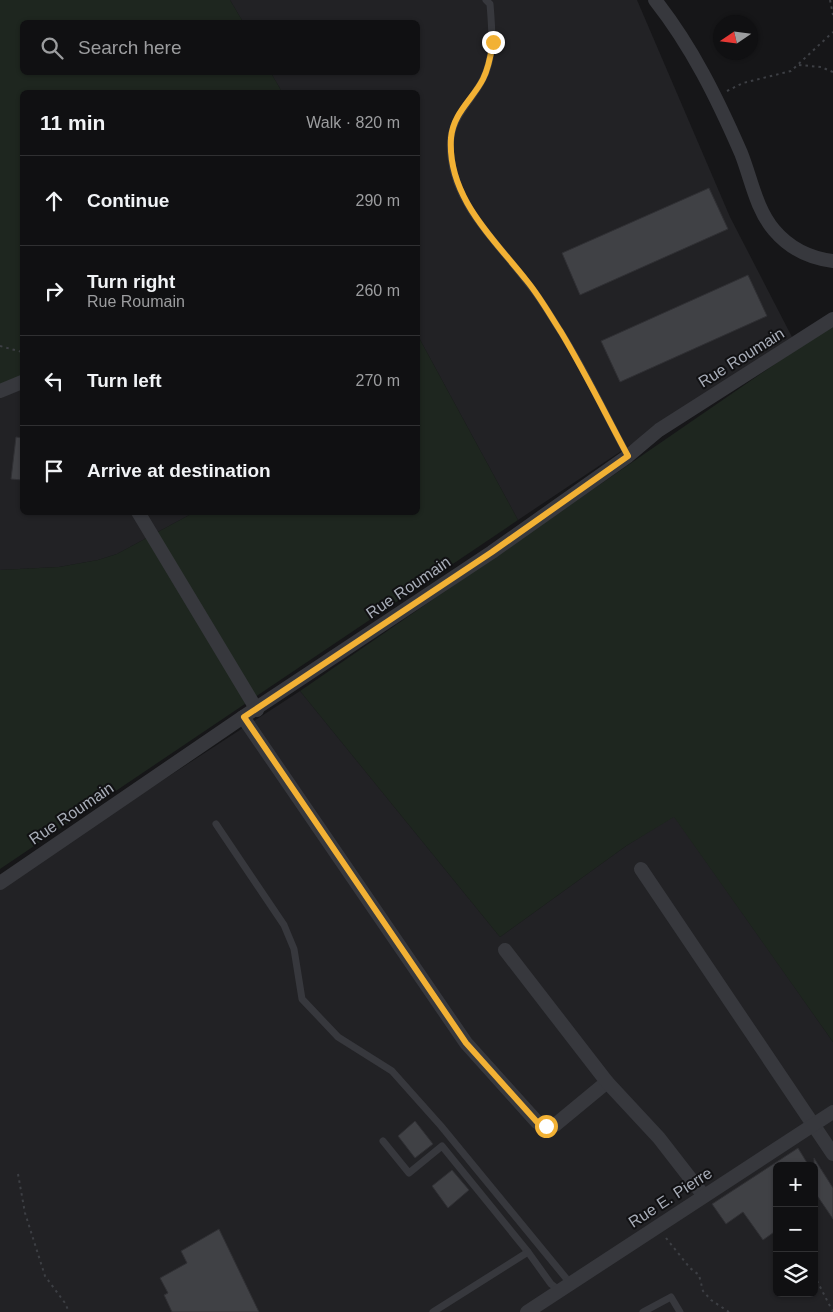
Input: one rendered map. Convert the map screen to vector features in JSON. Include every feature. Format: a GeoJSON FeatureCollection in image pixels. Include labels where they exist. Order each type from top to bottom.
{"type":"FeatureCollection","features":[{"type":"Feature","properties":{"kind":"street"},"geometry":{"type":"LineString","coordinates":[[655,0],[689,47],[715,96],[741,155],[762,210],[772,229],[800,252],[819,260],[833,261]]}},
{"type":"Feature","properties":{"kind":"street","name":"Rue Roumain"},"geometry":{"type":"LineString","coordinates":[[0,883],[244,717],[492,552],[628,456],[659,430],[833,319]]}},
{"type":"Feature","properties":{"kind":"street"},"geometry":{"type":"LineString","coordinates":[[0,391],[20,383]]}},
{"type":"Feature","properties":{"kind":"street"},"geometry":{"type":"LineString","coordinates":[[140,515],[257,710]]}},
{"type":"Feature","properties":{"kind":"street"},"geometry":{"type":"LineString","coordinates":[[244,717],[466,1043],[537,1122],[546,1126],[555,1124],[607,1082]]}},
{"type":"Feature","properties":{"kind":"street"},"geometry":{"type":"LineString","coordinates":[[641,868],[833,1154]]}},
{"type":"Feature","properties":{"kind":"street"},"geometry":{"type":"LineString","coordinates":[[505,950],[607,1082],[659,1138],[704,1196]]}},
{"type":"Feature","properties":{"kind":"street","name":"Rue E. Pierre"},"geometry":{"type":"LineString","coordinates":[[527,1312],[833,1112]]}},
{"type":"Feature","properties":{"kind":"lane"},"geometry":{"type":"LineString","coordinates":[[489,2],[493,42],[490,61],[483,79],[458,114],[451,135],[451,157],[456,179],[481,225],[528,283],[560,332],[628,456]]}},
{"type":"Feature","properties":{"kind":"lane"},"geometry":{"type":"LineString","coordinates":[[216,824],[284,925],[294,949],[302,999],[338,1037],[392,1072],[441,1126],[564,1287]]}},
{"type":"Feature","properties":{"kind":"lane"},"geometry":{"type":"LineString","coordinates":[[383,1141],[409,1173],[442,1146],[528,1252],[551,1284],[564,1287]]}},
{"type":"Feature","properties":{"kind":"lane"},"geometry":{"type":"LineString","coordinates":[[433,1312],[528,1252]]}},
{"type":"Feature","properties":{"kind":"lane"},"geometry":{"type":"LineString","coordinates":[[643,1312],[671,1297],[680,1312]]}},
{"type":"Feature","properties":{"kind":"path"},"geometry":{"type":"LineString","coordinates":[[830,0],[833,15]]}},
{"type":"Feature","properties":{"kind":"path"},"geometry":{"type":"LineString","coordinates":[[715,96],[743,84],[783,74],[798,65],[833,32]]}},
{"type":"Feature","properties":{"kind":"path"},"geometry":{"type":"LineString","coordinates":[[798,65],[821,67],[833,72]]}},
{"type":"Feature","properties":{"kind":"path"},"geometry":{"type":"LineString","coordinates":[[0,346],[20,351]]}},
{"type":"Feature","properties":{"kind":"path"},"geometry":{"type":"LineString","coordinates":[[18,1174],[25,1213],[45,1276],[65,1303],[69,1312]]}},
{"type":"Feature","properties":{"kind":"path"},"geometry":{"type":"LineString","coordinates":[[657,1227],[690,1268],[699,1274],[704,1290],[711,1300],[729,1312]]}},
{"type":"Feature","properties":{"kind":"path"},"geometry":{"type":"LineString","coordinates":[[818,1284],[833,1312]]}},
{"type":"Feature","properties":{"kind":"shaded area"},"geometry":{"type":"Polygon","coordinates":[[[0,0],[230,0],[242,20],[20,20],[20,75],[272,75],[281,90],[20,90],[20,389],[0,398],[0,0]]]}},
{"type":"Feature","properties":{"kind":"shaded area"},"geometry":{"type":"Polygon","coordinates":[[[230,0],[637,0],[730,217],[792,337],[518,520],[420,340],[420,90],[281,90],[272,75],[420,75],[420,20],[242,20],[230,0]]]}},
{"type":"Feature","properties":{"kind":"shaded area"},"geometry":{"type":"Polygon","coordinates":[[[833,324],[833,1042],[674,817],[626,846],[500,937],[300,691],[833,324]]]}},
{"type":"Feature","properties":{"kind":"shaded area"},"geometry":{"type":"Polygon","coordinates":[[[420,340],[518,520],[0,869],[0,570],[59,567],[98,560],[117,554],[189,515],[420,515],[420,340]]]}},
{"type":"Feature","properties":{"kind":"shaded area"},"geometry":{"type":"Polygon","coordinates":[[[20,389],[20,515],[189,515],[117,554],[98,560],[59,567],[0,570],[0,398],[20,389]]]}},
{"type":"Feature","properties":{"kind":"shaded area"},"geometry":{"type":"Polygon","coordinates":[[[300,691],[500,937],[626,846],[674,816],[833,1042],[833,1312],[0,1312],[0,886],[300,691]]]}},
{"type":"Feature","properties":{"kind":"building"},"geometry":{"type":"Polygon","coordinates":[[[709,188],[728,229],[580,295],[562,253],[709,188]]]}},
{"type":"Feature","properties":{"kind":"building"},"geometry":{"type":"Polygon","coordinates":[[[748,275],[767,316],[620,382],[601,341],[748,275]]]}},
{"type":"Feature","properties":{"kind":"building"},"geometry":{"type":"Polygon","coordinates":[[[16,437],[20,438],[20,480],[11,479],[16,437]]]}},
{"type":"Feature","properties":{"kind":"building"},"geometry":{"type":"Polygon","coordinates":[[[415,1121],[433,1144],[415,1158],[398,1136],[415,1121]]]}},
{"type":"Feature","properties":{"kind":"building"},"geometry":{"type":"Polygon","coordinates":[[[798,1148],[807,1162],[776,1162],[798,1148]]]}},
{"type":"Feature","properties":{"kind":"building"},"geometry":{"type":"Polygon","coordinates":[[[773,1164],[773,1233],[763,1240],[743,1212],[726,1224],[712,1204],[773,1164]]]}},
{"type":"Feature","properties":{"kind":"building"},"geometry":{"type":"Polygon","coordinates":[[[818,1164],[833,1188],[833,1219],[818,1197],[818,1164]]]}},
{"type":"Feature","properties":{"kind":"building"},"geometry":{"type":"Polygon","coordinates":[[[452,1170],[469,1190],[448,1208],[432,1186],[452,1170]]]}},
{"type":"Feature","properties":{"kind":"building"},"geometry":{"type":"Polygon","coordinates":[[[219,1229],[259,1312],[172,1312],[164,1295],[168,1293],[160,1278],[187,1263],[181,1251],[219,1229]]]}},
{"type":"Feature","properties":{"kind":"route"},"geometry":{"type":"LineString","coordinates":[[493,42],[490,61],[483,79],[458,114],[451,135],[451,157],[456,179],[464,198],[481,225],[528,283],[560,332],[628,456],[492,552],[244,717],[466,1043],[537,1122],[546,1126]]}}]}
